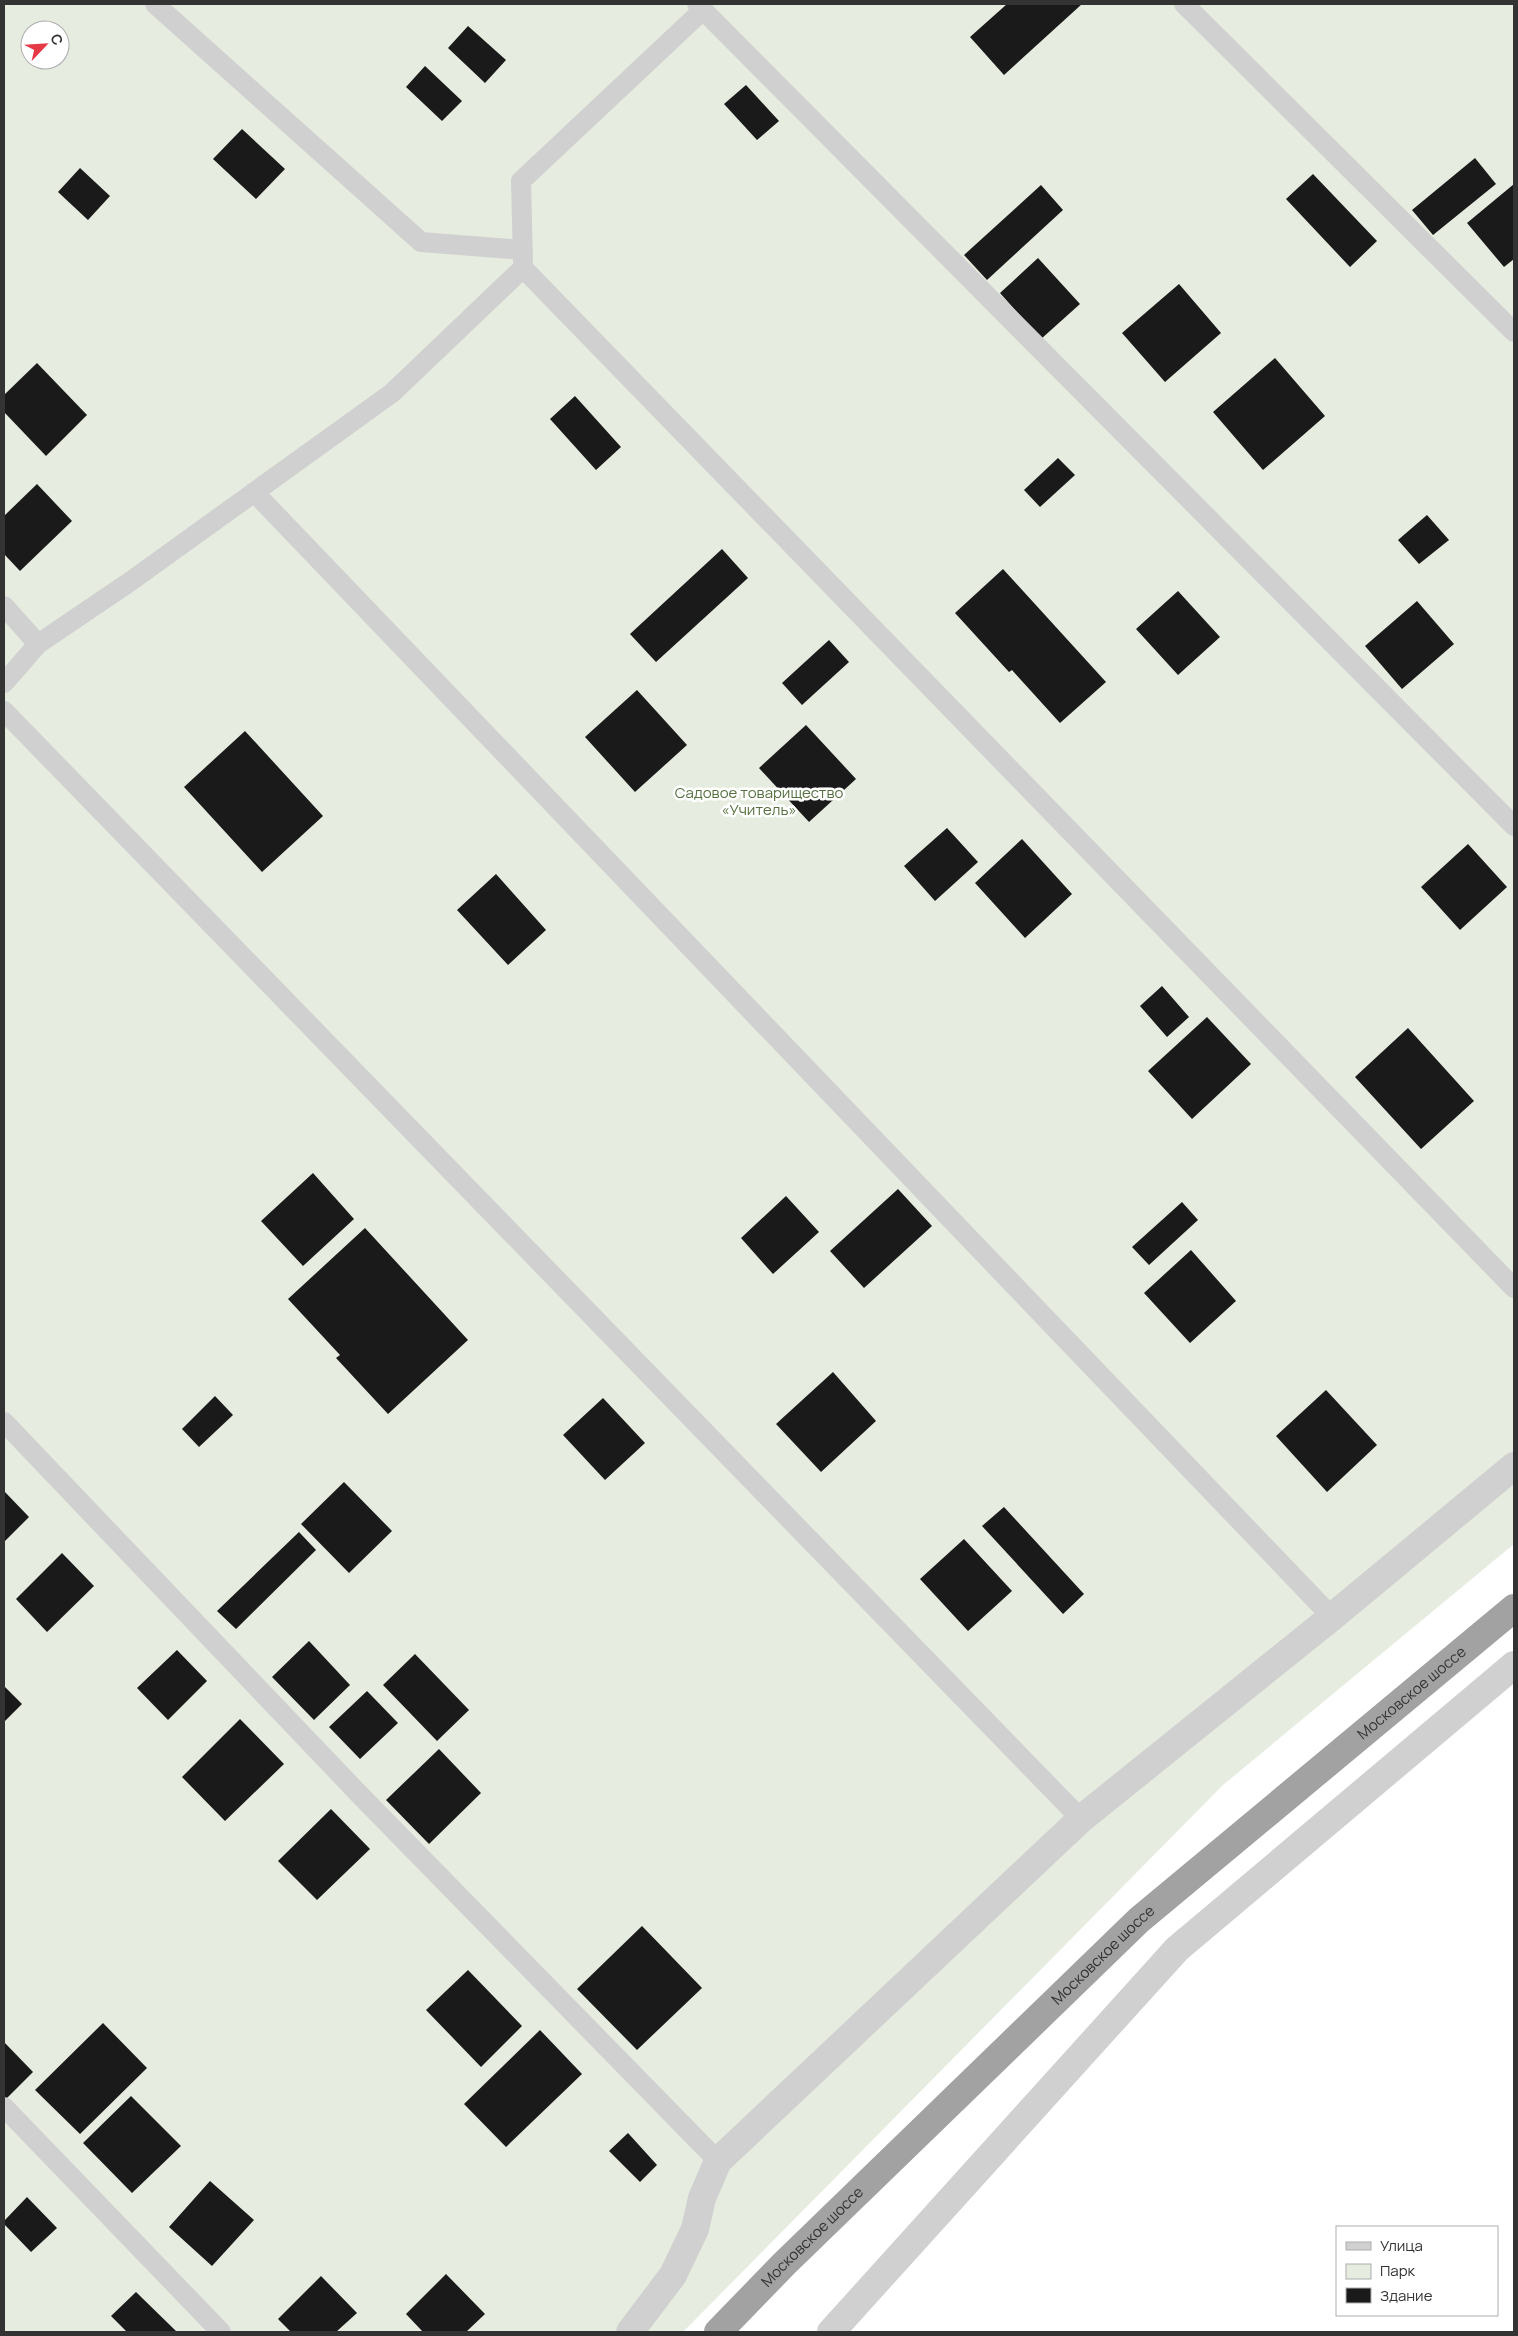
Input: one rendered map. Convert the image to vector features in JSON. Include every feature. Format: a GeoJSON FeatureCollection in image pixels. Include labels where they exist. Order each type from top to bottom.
{"type":"FeatureCollection","features":[{"type":"Feature","properties":{"kind":"highway","name":"Московское шоссе"},"geometry":{"type":"LineString","coordinates":[[718,2332],[784,2264],[1140,1920],[1514,1608]]}},
{"type":"Feature","properties":{"kind":"street"},"geometry":{"type":"LineString","coordinates":[[630,2332],[673,2275],[695,2228],[702,2198],[718,2161],[1081,1819],[1332,1617],[1514,1466]]}},
{"type":"Feature","properties":{"kind":"street"},"geometry":{"type":"LineString","coordinates":[[831,2332],[1177,1949],[1514,1665]]}},
{"type":"Feature","properties":{"kind":"lane"},"geometry":{"type":"LineString","coordinates":[[155,4],[421,242],[523,259],[1514,1288]]}},
{"type":"Feature","properties":{"kind":"lane"},"geometry":{"type":"LineString","coordinates":[[1184,4],[1514,332]]}},
{"type":"Feature","properties":{"kind":"lane"},"geometry":{"type":"LineString","coordinates":[[4,683],[38,644],[131,581],[392,393],[523,259],[521,181],[700,7],[1514,826]]}},
{"type":"Feature","properties":{"kind":"lane"},"geometry":{"type":"LineString","coordinates":[[254,492],[1332,1617]]}},
{"type":"Feature","properties":{"kind":"lane"},"geometry":{"type":"LineString","coordinates":[[4,606],[38,644]]}},
{"type":"Feature","properties":{"kind":"lane"},"geometry":{"type":"LineString","coordinates":[[4,711],[1081,1819]]}},
{"type":"Feature","properties":{"kind":"lane"},"geometry":{"type":"LineString","coordinates":[[4,1422],[360,1794],[718,2161]]}},
{"type":"Feature","properties":{"kind":"lane"},"geometry":{"type":"LineString","coordinates":[[4,2107],[221,2332]]}},
{"type":"Feature","properties":{"kind":"green space","name":"Садовое товарищество «Учитель»"},"geometry":{"type":"Polygon","coordinates":[[[4,4],[1514,4],[1514,1544],[1223,1785],[683,2332],[4,2332],[4,4]]]}},
{"type":"Feature","properties":{"kind":"building"},"geometry":{"type":"Polygon","coordinates":[[[1007,4],[1082,4],[1004,75],[970,37],[1007,4]]]}},
{"type":"Feature","properties":{"kind":"building"},"geometry":{"type":"Polygon","coordinates":[[[468,26],[506,60],[485,83],[448,48],[468,26]]]}},
{"type":"Feature","properties":{"kind":"building"},"geometry":{"type":"Polygon","coordinates":[[[425,66],[462,101],[442,121],[406,87],[425,66]]]}},
{"type":"Feature","properties":{"kind":"building"},"geometry":{"type":"Polygon","coordinates":[[[746,85],[779,121],[757,140],[724,104],[746,85]]]}},
{"type":"Feature","properties":{"kind":"building"},"geometry":{"type":"Polygon","coordinates":[[[242,129],[285,169],[256,199],[213,159],[242,129]]]}},
{"type":"Feature","properties":{"kind":"building"},"geometry":{"type":"Polygon","coordinates":[[[1475,158],[1496,184],[1433,235],[1412,210],[1475,158]]]}},
{"type":"Feature","properties":{"kind":"building"},"geometry":{"type":"Polygon","coordinates":[[[80,168],[110,196],[88,220],[58,192],[80,168]]]}},
{"type":"Feature","properties":{"kind":"building"},"geometry":{"type":"Polygon","coordinates":[[[1313,174],[1377,241],[1350,267],[1286,199],[1313,174]]]}},
{"type":"Feature","properties":{"kind":"building"},"geometry":{"type":"Polygon","coordinates":[[[1514,184],[1514,259],[1504,267],[1467,223],[1514,184]]]}},
{"type":"Feature","properties":{"kind":"building"},"geometry":{"type":"Polygon","coordinates":[[[1041,185],[1063,210],[987,280],[964,255],[1041,185]]]}},
{"type":"Feature","properties":{"kind":"building"},"geometry":{"type":"Polygon","coordinates":[[[1038,258],[1080,304],[1041,339],[1000,293],[1038,258]]]}},
{"type":"Feature","properties":{"kind":"building"},"geometry":{"type":"Polygon","coordinates":[[[1179,284],[1221,333],[1165,382],[1122,333],[1179,284]]]}},
{"type":"Feature","properties":{"kind":"building"},"geometry":{"type":"Polygon","coordinates":[[[1275,358],[1325,416],[1263,470],[1213,412],[1275,358]]]}},
{"type":"Feature","properties":{"kind":"building"},"geometry":{"type":"Polygon","coordinates":[[[37,363],[87,415],[46,456],[4,412],[4,395],[37,363]]]}},
{"type":"Feature","properties":{"kind":"building"},"geometry":{"type":"Polygon","coordinates":[[[575,396],[621,447],[596,470],[550,419],[575,396]]]}},
{"type":"Feature","properties":{"kind":"building"},"geometry":{"type":"Polygon","coordinates":[[[1058,458],[1075,475],[1040,507],[1024,490],[1058,458]]]}},
{"type":"Feature","properties":{"kind":"building"},"geometry":{"type":"Polygon","coordinates":[[[37,484],[72,521],[20,571],[4,554],[4,516],[37,484]]]}},
{"type":"Feature","properties":{"kind":"building"},"geometry":{"type":"Polygon","coordinates":[[[1427,515],[1449,540],[1419,564],[1398,540],[1427,515]]]}},
{"type":"Feature","properties":{"kind":"building"},"geometry":{"type":"Polygon","coordinates":[[[722,549],[748,578],[656,662],[630,634],[722,549]]]}},
{"type":"Feature","properties":{"kind":"building"},"geometry":{"type":"Polygon","coordinates":[[[1003,569],[1106,682],[1060,723],[1012,670],[1009,672],[955,613],[1003,569]]]}},
{"type":"Feature","properties":{"kind":"building"},"geometry":{"type":"Polygon","coordinates":[[[1178,591],[1220,637],[1178,675],[1136,629],[1178,591]]]}},
{"type":"Feature","properties":{"kind":"building"},"geometry":{"type":"Polygon","coordinates":[[[1417,601],[1454,644],[1402,689],[1365,646],[1417,601]]]}},
{"type":"Feature","properties":{"kind":"building"},"geometry":{"type":"Polygon","coordinates":[[[829,640],[849,662],[802,705],[782,683],[829,640]]]}},
{"type":"Feature","properties":{"kind":"building"},"geometry":{"type":"Polygon","coordinates":[[[637,690],[687,745],[635,792],[585,737],[637,690]]]}},
{"type":"Feature","properties":{"kind":"building"},"geometry":{"type":"Polygon","coordinates":[[[806,725],[856,779],[809,822],[759,768],[806,725]]]}},
{"type":"Feature","properties":{"kind":"building"},"geometry":{"type":"Polygon","coordinates":[[[245,731],[323,816],[262,872],[184,787],[245,731]]]}},
{"type":"Feature","properties":{"kind":"building"},"geometry":{"type":"Polygon","coordinates":[[[947,828],[978,862],[935,901],[904,866],[947,828]]]}},
{"type":"Feature","properties":{"kind":"building"},"geometry":{"type":"Polygon","coordinates":[[[1022,839],[1072,894],[1025,938],[975,883],[1022,839]]]}},
{"type":"Feature","properties":{"kind":"building"},"geometry":{"type":"Polygon","coordinates":[[[1468,844],[1507,887],[1460,930],[1421,887],[1468,844]]]}},
{"type":"Feature","properties":{"kind":"building"},"geometry":{"type":"Polygon","coordinates":[[[496,874],[546,930],[508,965],[457,910],[496,874]]]}},
{"type":"Feature","properties":{"kind":"building"},"geometry":{"type":"Polygon","coordinates":[[[1162,986],[1189,1017],[1167,1037],[1140,1006],[1162,986]]]}},
{"type":"Feature","properties":{"kind":"building"},"geometry":{"type":"Polygon","coordinates":[[[1207,1017],[1251,1064],[1192,1119],[1148,1071],[1207,1017]]]}},
{"type":"Feature","properties":{"kind":"building"},"geometry":{"type":"Polygon","coordinates":[[[1408,1028],[1474,1101],[1421,1149],[1355,1077],[1408,1028]]]}},
{"type":"Feature","properties":{"kind":"building"},"geometry":{"type":"Polygon","coordinates":[[[313,1173],[354,1219],[303,1266],[261,1221],[313,1173]]]}},
{"type":"Feature","properties":{"kind":"building"},"geometry":{"type":"Polygon","coordinates":[[[898,1189],[932,1226],[864,1288],[830,1251],[898,1189]]]}},
{"type":"Feature","properties":{"kind":"building"},"geometry":{"type":"Polygon","coordinates":[[[786,1196],[819,1232],[773,1274],[741,1238],[786,1196]]]}},
{"type":"Feature","properties":{"kind":"building"},"geometry":{"type":"Polygon","coordinates":[[[1182,1202],[1198,1220],[1149,1265],[1132,1247],[1182,1202]]]}},
{"type":"Feature","properties":{"kind":"building"},"geometry":{"type":"Polygon","coordinates":[[[365,1228],[468,1340],[388,1414],[336,1358],[340,1355],[288,1299],[365,1228]]]}},
{"type":"Feature","properties":{"kind":"building"},"geometry":{"type":"Polygon","coordinates":[[[1191,1250],[1236,1301],[1190,1343],[1144,1293],[1191,1250]]]}},
{"type":"Feature","properties":{"kind":"building"},"geometry":{"type":"Polygon","coordinates":[[[833,1372],[876,1421],[821,1472],[776,1424],[833,1372]]]}},
{"type":"Feature","properties":{"kind":"building"},"geometry":{"type":"Polygon","coordinates":[[[1326,1390],[1377,1445],[1327,1492],[1276,1436],[1326,1390]]]}},
{"type":"Feature","properties":{"kind":"building"},"geometry":{"type":"Polygon","coordinates":[[[215,1396],[233,1415],[199,1447],[182,1429],[215,1396]]]}},
{"type":"Feature","properties":{"kind":"building"},"geometry":{"type":"Polygon","coordinates":[[[603,1398],[645,1443],[605,1480],[563,1435],[603,1398]]]}},
{"type":"Feature","properties":{"kind":"building"},"geometry":{"type":"Polygon","coordinates":[[[344,1482],[392,1531],[349,1573],[301,1524],[344,1482]]]}},
{"type":"Feature","properties":{"kind":"building"},"geometry":{"type":"Polygon","coordinates":[[[4,1491],[29,1517],[4,1542],[4,1491]]]}},
{"type":"Feature","properties":{"kind":"building"},"geometry":{"type":"Polygon","coordinates":[[[1004,1507],[1084,1594],[1063,1614],[982,1526],[1004,1507]]]}},
{"type":"Feature","properties":{"kind":"building"},"geometry":{"type":"Polygon","coordinates":[[[299,1532],[316,1550],[236,1629],[217,1611],[299,1532]]]}},
{"type":"Feature","properties":{"kind":"building"},"geometry":{"type":"Polygon","coordinates":[[[964,1539],[1012,1591],[968,1631],[920,1579],[964,1539]]]}},
{"type":"Feature","properties":{"kind":"building"},"geometry":{"type":"Polygon","coordinates":[[[62,1553],[94,1586],[47,1632],[16,1599],[62,1553]]]}},
{"type":"Feature","properties":{"kind":"building"},"geometry":{"type":"Polygon","coordinates":[[[309,1641],[350,1685],[314,1720],[272,1677],[309,1641]]]}},
{"type":"Feature","properties":{"kind":"building"},"geometry":{"type":"Polygon","coordinates":[[[177,1650],[207,1681],[168,1720],[137,1688],[177,1650]]]}},
{"type":"Feature","properties":{"kind":"building"},"geometry":{"type":"Polygon","coordinates":[[[415,1654],[469,1710],[437,1741],[383,1685],[415,1654]]]}},
{"type":"Feature","properties":{"kind":"building"},"geometry":{"type":"Polygon","coordinates":[[[4,1686],[22,1704],[4,1722],[4,1686]]]}},
{"type":"Feature","properties":{"kind":"building"},"geometry":{"type":"Polygon","coordinates":[[[367,1691],[398,1723],[360,1759],[329,1727],[367,1691]]]}},
{"type":"Feature","properties":{"kind":"building"},"geometry":{"type":"Polygon","coordinates":[[[240,1719],[284,1764],[225,1821],[182,1777],[240,1719]]]}},
{"type":"Feature","properties":{"kind":"building"},"geometry":{"type":"Polygon","coordinates":[[[439,1749],[481,1793],[429,1844],[386,1800],[439,1749]]]}},
{"type":"Feature","properties":{"kind":"building"},"geometry":{"type":"Polygon","coordinates":[[[331,1809],[370,1849],[317,1900],[278,1861],[331,1809]]]}},
{"type":"Feature","properties":{"kind":"building"},"geometry":{"type":"Polygon","coordinates":[[[642,1926],[702,1988],[637,2050],[577,1989],[642,1926]]]}},
{"type":"Feature","properties":{"kind":"building"},"geometry":{"type":"Polygon","coordinates":[[[468,1970],[522,2026],[481,2067],[426,2010],[468,1970]]]}},
{"type":"Feature","properties":{"kind":"building"},"geometry":{"type":"Polygon","coordinates":[[[103,2023],[147,2068],[80,2134],[35,2090],[103,2023]]]}},
{"type":"Feature","properties":{"kind":"building"},"geometry":{"type":"Polygon","coordinates":[[[540,2030],[582,2074],[506,2147],[464,2104],[540,2030]]]}},
{"type":"Feature","properties":{"kind":"building"},"geometry":{"type":"Polygon","coordinates":[[[4,2042],[33,2072],[6,2099],[4,2097],[4,2042]]]}},
{"type":"Feature","properties":{"kind":"building"},"geometry":{"type":"Polygon","coordinates":[[[131,2096],[181,2146],[132,2193],[83,2143],[131,2096]]]}},
{"type":"Feature","properties":{"kind":"building"},"geometry":{"type":"Polygon","coordinates":[[[628,2133],[657,2165],[640,2182],[609,2151],[628,2133]]]}},
{"type":"Feature","properties":{"kind":"building"},"geometry":{"type":"Polygon","coordinates":[[[210,2181],[254,2220],[212,2266],[169,2227],[210,2181]]]}},
{"type":"Feature","properties":{"kind":"building"},"geometry":{"type":"Polygon","coordinates":[[[27,2197],[57,2228],[31,2252],[4,2224],[4,2221],[27,2197]]]}},
{"type":"Feature","properties":{"kind":"building"},"geometry":{"type":"Polygon","coordinates":[[[446,2274],[485,2314],[466,2332],[423,2332],[406,2314],[446,2274]]]}},
{"type":"Feature","properties":{"kind":"building"},"geometry":{"type":"Polygon","coordinates":[[[321,2276],[357,2313],[336,2332],[291,2332],[278,2319],[321,2276]]]}},
{"type":"Feature","properties":{"kind":"building"},"geometry":{"type":"Polygon","coordinates":[[[136,2292],[177,2332],[127,2332],[111,2316],[136,2292]]]}}]}
